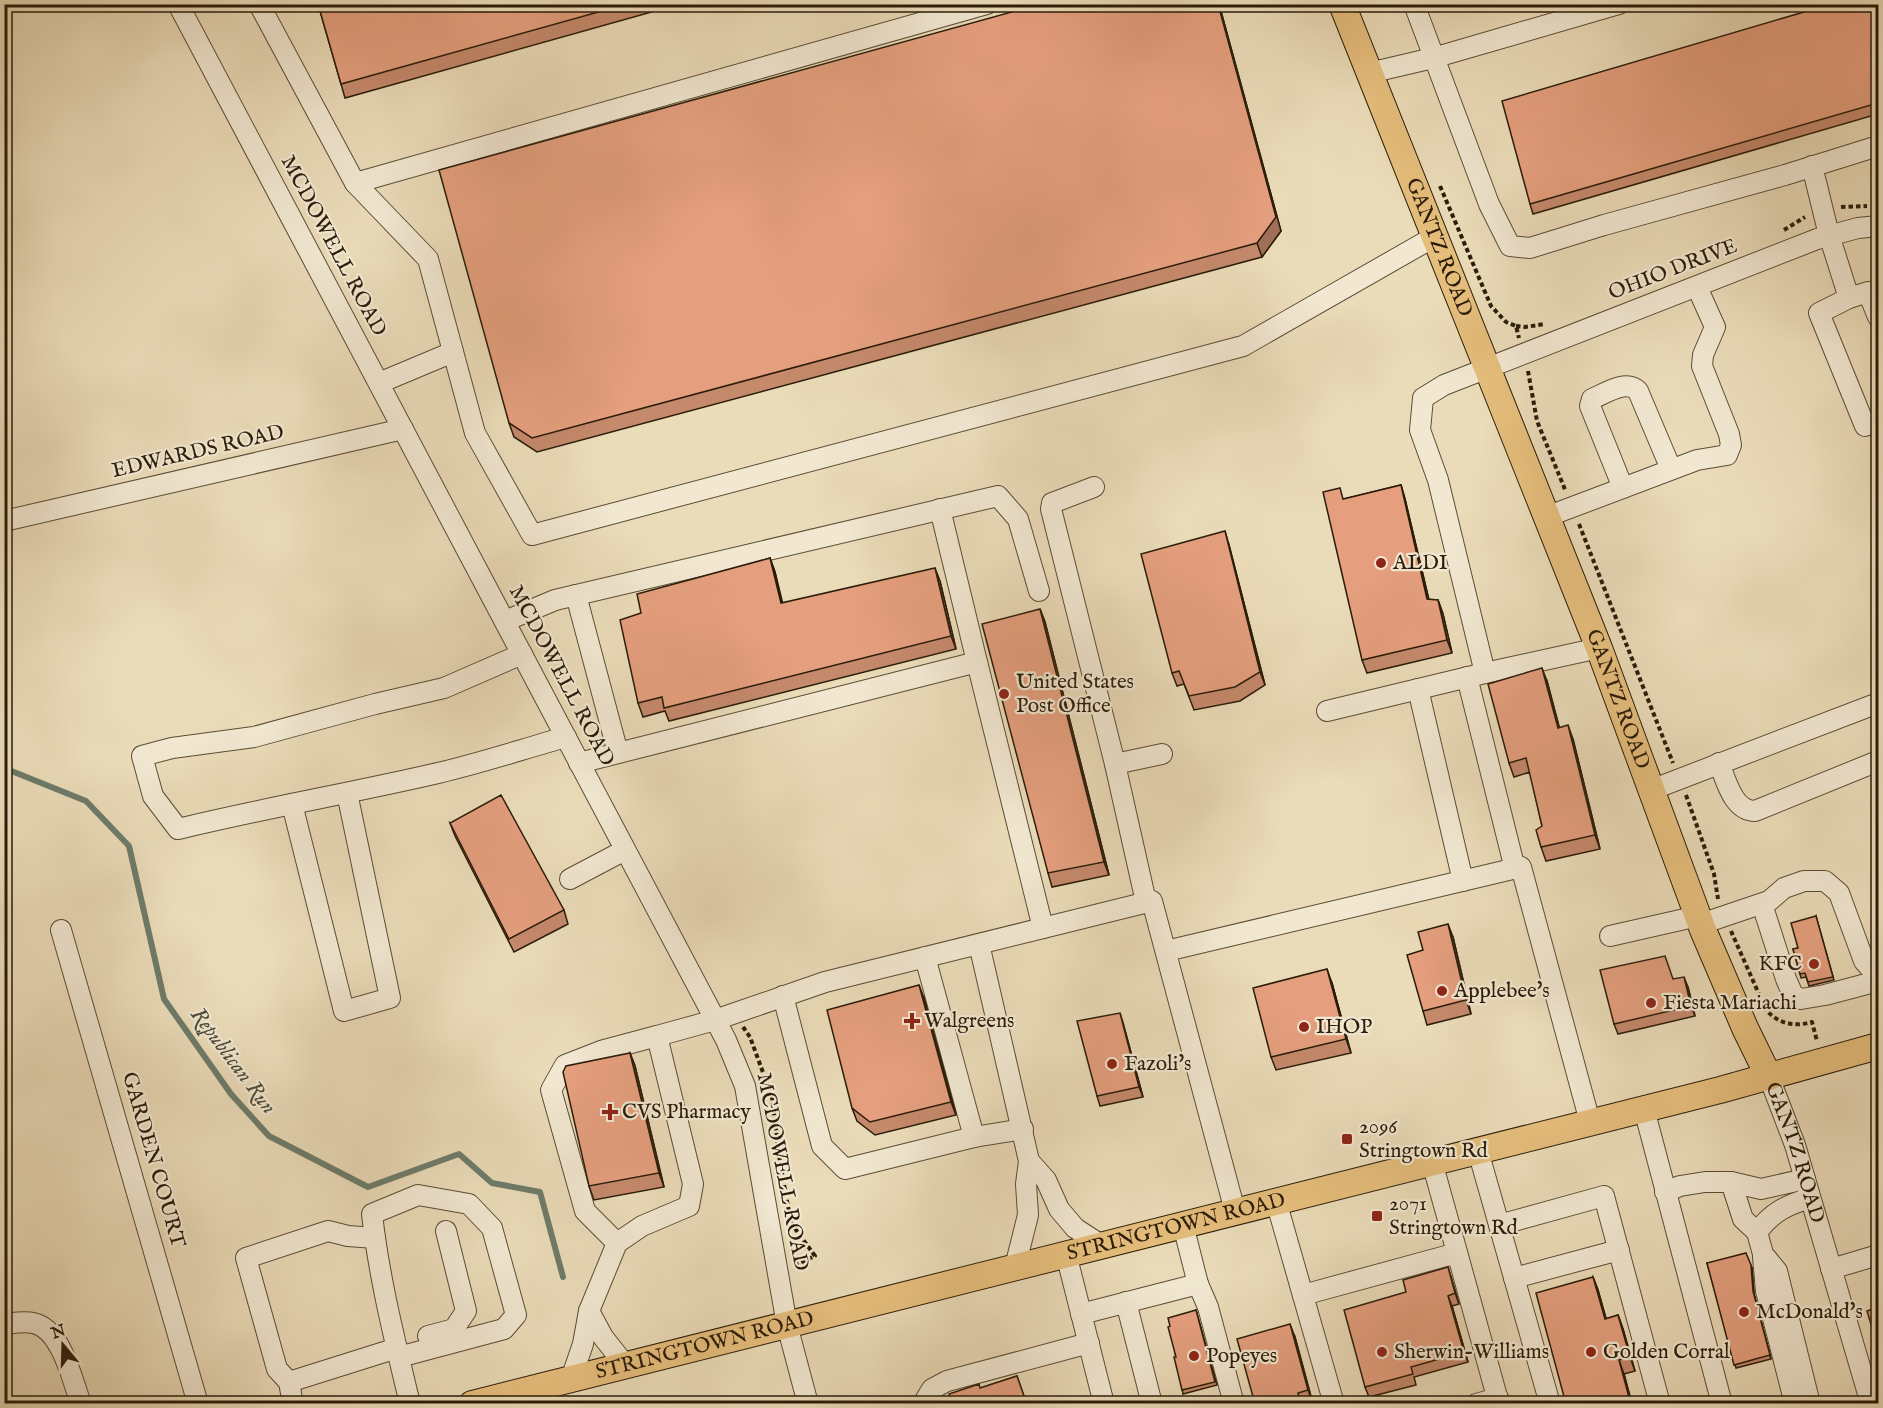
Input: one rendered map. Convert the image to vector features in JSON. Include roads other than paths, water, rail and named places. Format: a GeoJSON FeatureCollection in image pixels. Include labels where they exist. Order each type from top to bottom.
{"type":"FeatureCollection","features":[{"type":"Feature","properties":{"kind":"main road","name":"GANTZ ROAD"},"geometry":{"type":"LineString","coordinates":[[1342,4],[1599,648],[1651,790],[1708,919],[1745,1028],[1769,1077]]}},
{"type":"Feature","properties":{"kind":"main road","name":"STRINGTOWN ROAD"},"geometry":{"type":"LineString","coordinates":[[472,1404],[1644,1109],[1878,1046]]}},
{"type":"Feature","properties":{"kind":"street","name":"MCDOWELL ROAD"},"geometry":{"type":"LineString","coordinates":[[178,4],[726,1040],[745,1086],[787,1325],[808,1404]]}},
{"type":"Feature","properties":{"kind":"street"},"geometry":{"type":"LineString","coordinates":[[259,4],[355,183],[428,259],[475,433],[532,535],[1243,346],[1434,237]]}},
{"type":"Feature","properties":{"kind":"street"},"geometry":{"type":"LineString","coordinates":[[355,183],[987,4]]}},
{"type":"Feature","properties":{"kind":"street"},"geometry":{"type":"LineString","coordinates":[[1414,4],[1489,204],[1510,246],[1530,248],[1878,146]]}},
{"type":"Feature","properties":{"kind":"street"},"geometry":{"type":"LineString","coordinates":[[1369,73],[1433,58],[1619,4]]}},
{"type":"Feature","properties":{"kind":"street"},"geometry":{"type":"LineString","coordinates":[[1812,166],[1829,235],[1849,298]]}},
{"type":"Feature","properties":{"kind":"street","name":"OHIO DRIVE"},"geometry":{"type":"LineString","coordinates":[[1476,675],[1438,480],[1420,430],[1423,398],[1444,385],[1523,353],[1829,235],[1878,226]]}},
{"type":"Feature","properties":{"kind":"street"},"geometry":{"type":"LineString","coordinates":[[1546,517],[1697,459],[1727,455],[1731,445],[1729,434],[1702,366],[1703,355],[1715,327],[1697,286]]}},
{"type":"Feature","properties":{"kind":"street"},"geometry":{"type":"LineString","coordinates":[[1878,317],[1869,292],[1849,298],[1819,313],[1865,426],[1878,421]]}},
{"type":"Feature","properties":{"kind":"street"},"geometry":{"type":"LineString","coordinates":[[379,382],[453,352]]}},
{"type":"Feature","properties":{"kind":"street"},"geometry":{"type":"LineString","coordinates":[[1623,488],[1590,405],[1592,399],[1627,385],[1633,386],[1638,391],[1671,469]]}},
{"type":"Feature","properties":{"kind":"street","name":"EDWARDS ROAD"},"geometry":{"type":"LineString","coordinates":[[4,521],[403,429]]}},
{"type":"Feature","properties":{"kind":"street"},"geometry":{"type":"LineString","coordinates":[[1094,487],[1052,503],[1051,509],[1115,764],[1146,902]]}},
{"type":"Feature","properties":{"kind":"street"},"geometry":{"type":"LineString","coordinates":[[505,621],[555,600],[998,496],[1018,519],[1039,591]]}},
{"type":"Feature","properties":{"kind":"street"},"geometry":{"type":"LineString","coordinates":[[940,509],[1043,928]]}},
{"type":"Feature","properties":{"kind":"street"},"geometry":{"type":"LineString","coordinates":[[1018,519],[1051,509]]}},
{"type":"Feature","properties":{"kind":"street"},"geometry":{"type":"LineString","coordinates":[[576,595],[618,753]]}},
{"type":"Feature","properties":{"kind":"street"},"geometry":{"type":"LineString","coordinates":[[1328,711],[1599,648]]}},
{"type":"Feature","properties":{"kind":"street"},"geometry":{"type":"LineString","coordinates":[[522,654],[444,688],[254,737],[172,748],[142,756],[153,796],[178,830],[253,811],[440,772],[566,737]]}},
{"type":"Feature","properties":{"kind":"street"},"geometry":{"type":"LineString","coordinates":[[579,763],[977,662]]}},
{"type":"Feature","properties":{"kind":"street"},"geometry":{"type":"LineString","coordinates":[[1476,675],[1515,869]]}},
{"type":"Feature","properties":{"kind":"street"},"geometry":{"type":"LineString","coordinates":[[1418,689],[1463,881]]}},
{"type":"Feature","properties":{"kind":"street"},"geometry":{"type":"LineString","coordinates":[[1651,790],[1878,703]]}},
{"type":"Feature","properties":{"kind":"street"},"geometry":{"type":"LineString","coordinates":[[1115,764],[1162,754]]}},
{"type":"Feature","properties":{"kind":"street"},"geometry":{"type":"LineString","coordinates":[[1719,763],[1733,797],[1740,807],[1747,811],[1755,811],[1878,761]]}},
{"type":"Feature","properties":{"kind":"street"},"geometry":{"type":"LineString","coordinates":[[292,804],[344,1011],[390,998],[346,793]]}},
{"type":"Feature","properties":{"kind":"street"},"geometry":{"type":"LineString","coordinates":[[570,879],[625,850]]}},
{"type":"Feature","properties":{"kind":"street"},"geometry":{"type":"LineString","coordinates":[[1166,951],[1521,867],[1590,1122]]}},
{"type":"Feature","properties":{"kind":"street"},"geometry":{"type":"LineString","coordinates":[[1610,936],[1708,919],[1762,904],[1785,888],[1804,881],[1825,881],[1839,893],[1864,961],[1878,979],[1824,995],[1801,999],[1793,994],[1762,904]]}},
{"type":"Feature","properties":{"kind":"street"},"geometry":{"type":"LineString","coordinates":[[616,1243],[585,1212],[551,1090],[565,1065],[601,1051],[715,1020],[825,982],[1152,901],[1235,1212]]}},
{"type":"Feature","properties":{"kind":"street","name":"GARDEN COURT"},"geometry":{"type":"LineString","coordinates":[[62,930],[198,1404]]}},
{"type":"Feature","properties":{"kind":"street"},"geometry":{"type":"LineString","coordinates":[[979,944],[1029,1161],[1026,1184],[1028,1215],[1015,1267]]}},
{"type":"Feature","properties":{"kind":"street"},"geometry":{"type":"LineString","coordinates":[[925,957],[974,1137]]}},
{"type":"Feature","properties":{"kind":"street"},"geometry":{"type":"LineString","coordinates":[[783,996],[822,1146],[845,1168],[974,1137],[1023,1129]]}},
{"type":"Feature","properties":{"kind":"street"},"geometry":{"type":"LineString","coordinates":[[571,1378],[583,1344],[589,1311],[616,1243],[642,1226],[689,1206],[693,1184],[657,1036]]}},
{"type":"Feature","properties":{"kind":"street","name":"GANTZ ROAD"},"geometry":{"type":"LineString","coordinates":[[1769,1077],[1795,1145],[1871,1404]]}},
{"type":"Feature","properties":{"kind":"street"},"geometry":{"type":"LineString","coordinates":[[1644,1109],[1722,1404]]}},
{"type":"Feature","properties":{"kind":"street"},"geometry":{"type":"LineString","coordinates":[[1478,1151],[1550,1404]]}},
{"type":"Feature","properties":{"kind":"street"},"geometry":{"type":"LineString","coordinates":[[1029,1161],[1046,1180],[1059,1209],[1075,1228],[1101,1245]]}},
{"type":"Feature","properties":{"kind":"street"},"geometry":{"type":"LineString","coordinates":[[1432,1162],[1498,1401],[1476,1404]]}},
{"type":"Feature","properties":{"kind":"street"},"geometry":{"type":"LineString","coordinates":[[1665,1192],[1680,1186],[1705,1182],[1731,1182],[1761,1189],[1807,1188]]}},
{"type":"Feature","properties":{"kind":"street"},"geometry":{"type":"LineString","coordinates":[[1731,1182],[1743,1220],[1757,1232],[1763,1254],[1766,1291],[1795,1404]]}},
{"type":"Feature","properties":{"kind":"street"},"geometry":{"type":"LineString","coordinates":[[1757,1232],[1767,1219],[1789,1205],[1807,1188]]}},
{"type":"Feature","properties":{"kind":"street"},"geometry":{"type":"LineString","coordinates":[[398,1350],[504,1329],[516,1315],[492,1228],[469,1204],[418,1195],[372,1214],[375,1238],[398,1350],[410,1404]]}},
{"type":"Feature","properties":{"kind":"street"},"geometry":{"type":"LineString","coordinates":[[1499,1225],[1604,1196],[1660,1404]]}},
{"type":"Feature","properties":{"kind":"street"},"geometry":{"type":"LineString","coordinates":[[1276,1201],[1334,1404]]}},
{"type":"Feature","properties":{"kind":"street"},"geometry":{"type":"LineString","coordinates":[[1183,1225],[1234,1404]]}},
{"type":"Feature","properties":{"kind":"street"},"geometry":{"type":"LineString","coordinates":[[289,1382],[398,1350],[454,1329],[466,1311],[446,1231]]}},
{"type":"Feature","properties":{"kind":"street"},"geometry":{"type":"LineString","coordinates":[[293,1404],[289,1382],[277,1369],[246,1258],[328,1232],[375,1238]]}},
{"type":"Feature","properties":{"kind":"street"},"geometry":{"type":"LineString","coordinates":[[1514,1278],[1619,1250]]}},
{"type":"Feature","properties":{"kind":"street"},"geometry":{"type":"LineString","coordinates":[[1681,1252],[1698,1279],[1735,1404]]}},
{"type":"Feature","properties":{"kind":"street"},"geometry":{"type":"LineString","coordinates":[[1303,1295],[1457,1253]]}},
{"type":"Feature","properties":{"kind":"street"},"geometry":{"type":"LineString","coordinates":[[1066,1254],[1104,1404]]}},
{"type":"Feature","properties":{"kind":"street"},"geometry":{"type":"LineString","coordinates":[[1763,1254],[1777,1271],[1810,1404]]}},
{"type":"Feature","properties":{"kind":"street"},"geometry":{"type":"LineString","coordinates":[[1831,1269],[1878,1255]]}},
{"type":"Feature","properties":{"kind":"street"},"geometry":{"type":"LineString","coordinates":[[1081,1314],[1198,1284]]}},
{"type":"Feature","properties":{"kind":"street"},"geometry":{"type":"LineString","coordinates":[[1126,1302],[1152,1404]]}},
{"type":"Feature","properties":{"kind":"street"},"geometry":{"type":"LineString","coordinates":[[589,1311],[603,1337],[624,1365]]}},
{"type":"Feature","properties":{"kind":"street"},"geometry":{"type":"LineString","coordinates":[[4,1324],[35,1323],[55,1336],[79,1398],[78,1404]]}},
{"type":"Feature","properties":{"kind":"street"},"geometry":{"type":"LineString","coordinates":[[923,1404],[932,1389],[947,1381],[1089,1343]]}},
{"type":"Feature","properties":{"kind":"waterway","name":"Republican Run"},"geometry":{"type":"LineString","coordinates":[[4,768],[86,801],[129,846],[164,999],[231,1094],[269,1136],[368,1187],[459,1154],[492,1183],[540,1192],[563,1277]]}},
{"type":"Feature","properties":{"kind":"place","name":"ALDI"},"geometry":{"type":"Point","coordinates":[1381,563]}},
{"type":"Feature","properties":{"kind":"place","name":"United States Post Office"},"geometry":{"type":"Point","coordinates":[1004,694]}},
{"type":"Feature","properties":{"kind":"place","name":"KFC"},"geometry":{"type":"Point","coordinates":[1814,964]}},
{"type":"Feature","properties":{"kind":"place","name":"Applebee's"},"geometry":{"type":"Point","coordinates":[1442,991]}},
{"type":"Feature","properties":{"kind":"place","name":"Fiesta Mariachi"},"geometry":{"type":"Point","coordinates":[1651,1003]}},
{"type":"Feature","properties":{"kind":"place","name":"Walgreens"},"geometry":{"type":"Point","coordinates":[912,1021]}},
{"type":"Feature","properties":{"kind":"place","name":"IHOP"},"geometry":{"type":"Point","coordinates":[1304,1027]}},
{"type":"Feature","properties":{"kind":"place","name":"Fazoli's"},"geometry":{"type":"Point","coordinates":[1112,1064]}},
{"type":"Feature","properties":{"kind":"place","name":"CVS Pharmacy"},"geometry":{"type":"Point","coordinates":[610,1112]}},
{"type":"Feature","properties":{"kind":"place","name":"2096 Stringtown Rd"},"geometry":{"type":"Point","coordinates":[1347,1139]}},
{"type":"Feature","properties":{"kind":"place","name":"2071 Stringtown Rd"},"geometry":{"type":"Point","coordinates":[1377,1216]}},
{"type":"Feature","properties":{"kind":"place","name":"McDonald's"},"geometry":{"type":"Point","coordinates":[1744,1312]}},
{"type":"Feature","properties":{"kind":"place","name":"Sherwin-Williams"},"geometry":{"type":"Point","coordinates":[1382,1352]}},
{"type":"Feature","properties":{"kind":"place","name":"Golden Corral"},"geometry":{"type":"Point","coordinates":[1591,1352]}},
{"type":"Feature","properties":{"kind":"place","name":"Popeyes"},"geometry":{"type":"Point","coordinates":[1194,1356]}}]}
